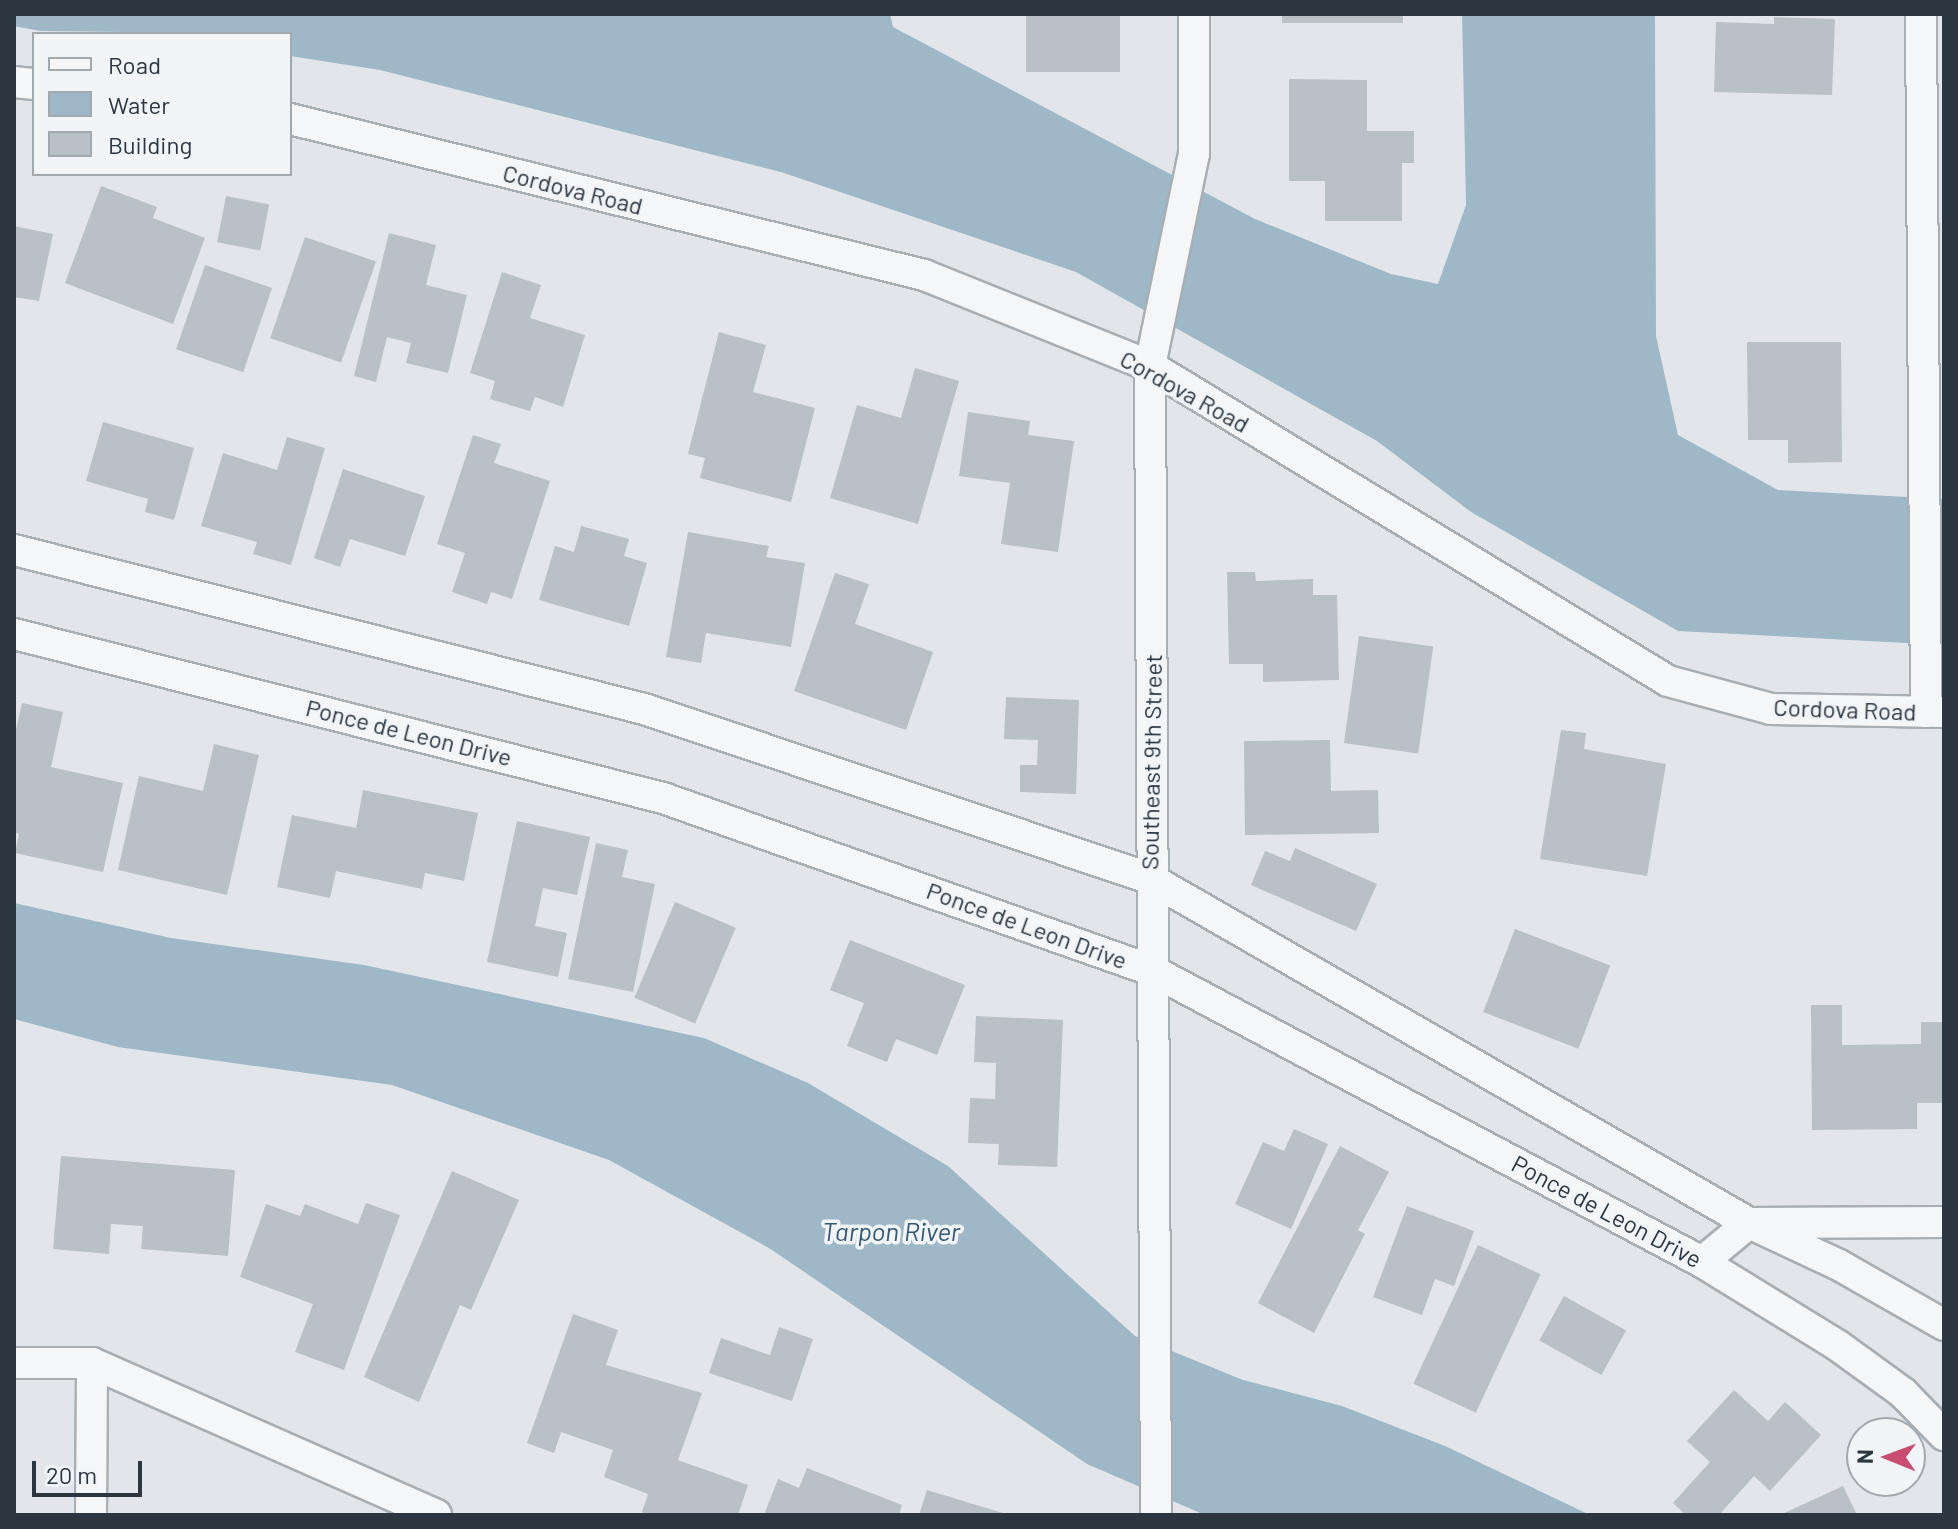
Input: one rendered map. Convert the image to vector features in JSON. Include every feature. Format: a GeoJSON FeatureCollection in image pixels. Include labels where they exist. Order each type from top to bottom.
{"type":"FeatureCollection","features":[{"type":"Feature","properties":{"kind":"street","name":"Southeast 9th Street"},"geometry":{"type":"LineString","coordinates":[[1156,1512],[1159,1280],[1149,878],[1154,486],[1150,366],[1194,154],[1194,14]]}},
{"type":"Feature","properties":{"kind":"street"},"geometry":{"type":"LineString","coordinates":[[1921,14],[1927,667],[1935,712]]}},
{"type":"Feature","properties":{"kind":"street","name":"Cordova Road"},"geometry":{"type":"LineString","coordinates":[[292,119],[924,275],[1150,366],[1668,681],[1771,709],[1935,712]]}},
{"type":"Feature","properties":{"kind":"street"},"geometry":{"type":"LineString","coordinates":[[14,550],[644,709],[1149,878],[1749,1223],[1839,1265],[1944,1325]]}},
{"type":"Feature","properties":{"kind":"street","name":"Ponce de Leon Drive"},"geometry":{"type":"LineString","coordinates":[[14,634],[663,798],[1151,970],[1702,1262],[1837,1345],[1903,1393],[1944,1435]]}},
{"type":"Feature","properties":{"kind":"street"},"geometry":{"type":"LineString","coordinates":[[1702,1262],[1749,1223],[1944,1222]]}},
{"type":"Feature","properties":{"kind":"street"},"geometry":{"type":"LineString","coordinates":[[14,1363],[92,1363],[436,1515]]}},
{"type":"Feature","properties":{"kind":"street"},"geometry":{"type":"LineString","coordinates":[[91,1515],[92,1363]]}},
{"type":"Feature","properties":{"kind":"water"},"geometry":{"type":"Polygon","coordinates":[[[14,14],[890,14],[893,27],[1255,219],[1391,274],[1438,284],[1466,205],[1462,14],[1655,14],[1656,336],[1678,435],[1778,490],[1944,499],[1944,645],[1678,631],[1471,512],[1377,441],[1076,272],[781,172],[380,70],[292,56],[292,32],[40,31],[14,26],[14,14]]]}},
{"type":"Feature","properties":{"kind":"water","name":"Tarpon River"},"geometry":{"type":"Polygon","coordinates":[[[14,903],[171,938],[364,965],[704,1038],[808,1083],[948,1166],[1135,1336],[1243,1380],[1342,1406],[1445,1446],[1590,1515],[1205,1515],[1087,1464],[769,1248],[609,1160],[392,1085],[118,1047],[14,1019],[14,903]]]}},
{"type":"Feature","properties":{"kind":"building"},"geometry":{"type":"Polygon","coordinates":[[[1026,14],[1120,14],[1120,72],[1026,72],[1026,14]]]}},
{"type":"Feature","properties":{"kind":"building"},"geometry":{"type":"Polygon","coordinates":[[[1282,14],[1403,14],[1403,23],[1282,23],[1282,14]]]}},
{"type":"Feature","properties":{"kind":"building"},"geometry":{"type":"Polygon","coordinates":[[[1774,17],[1835,19],[1832,95],[1714,92],[1716,22],[1774,24],[1774,17]]]}},
{"type":"Feature","properties":{"kind":"building"},"geometry":{"type":"Polygon","coordinates":[[[1289,79],[1367,80],[1367,131],[1414,131],[1414,163],[1402,163],[1402,221],[1325,221],[1325,181],[1289,181],[1289,79]]]}},
{"type":"Feature","properties":{"kind":"building"},"geometry":{"type":"Polygon","coordinates":[[[101,186],[157,207],[153,218],[205,238],[173,324],[65,283],[101,186]]]}},
{"type":"Feature","properties":{"kind":"building"},"geometry":{"type":"Polygon","coordinates":[[[226,196],[269,204],[260,251],[217,242],[226,196]]]}},
{"type":"Feature","properties":{"kind":"building"},"geometry":{"type":"Polygon","coordinates":[[[14,226],[53,234],[39,301],[14,297],[14,226]]]}},
{"type":"Feature","properties":{"kind":"building"},"geometry":{"type":"Polygon","coordinates":[[[389,233],[436,245],[426,285],[467,295],[448,373],[406,363],[411,343],[387,337],[376,382],[354,376],[389,233]]]}},
{"type":"Feature","properties":{"kind":"building"},"geometry":{"type":"Polygon","coordinates":[[[305,237],[376,261],[341,363],[270,338],[305,237]]]}},
{"type":"Feature","properties":{"kind":"building"},"geometry":{"type":"Polygon","coordinates":[[[205,265],[272,288],[243,372],[176,349],[205,265]]]}},
{"type":"Feature","properties":{"kind":"building"},"geometry":{"type":"Polygon","coordinates":[[[502,272],[541,285],[530,318],[585,335],[563,407],[535,397],[530,411],[490,399],[495,381],[470,373],[502,272]]]}},
{"type":"Feature","properties":{"kind":"building"},"geometry":{"type":"Polygon","coordinates":[[[719,332],[766,345],[753,392],[815,408],[791,502],[700,478],[705,458],[688,454],[719,332]]]}},
{"type":"Feature","properties":{"kind":"building"},"geometry":{"type":"Polygon","coordinates":[[[1747,342],[1841,342],[1842,462],[1788,463],[1788,440],[1748,440],[1747,342]]]}},
{"type":"Feature","properties":{"kind":"building"},"geometry":{"type":"Polygon","coordinates":[[[915,368],[959,381],[918,524],[830,498],[857,405],[901,418],[915,368]]]}},
{"type":"Feature","properties":{"kind":"building"},"geometry":{"type":"Polygon","coordinates":[[[968,412],[1030,421],[1028,435],[1074,441],[1058,552],[1001,544],[1010,483],[959,476],[968,412]]]}},
{"type":"Feature","properties":{"kind":"building"},"geometry":{"type":"Polygon","coordinates":[[[103,422],[194,448],[174,520],[145,512],[148,499],[86,481],[103,422]]]}},
{"type":"Feature","properties":{"kind":"building"},"geometry":{"type":"Polygon","coordinates":[[[473,435],[501,444],[494,463],[550,481],[512,599],[491,592],[487,604],[452,592],[465,553],[437,544],[473,435]]]}},
{"type":"Feature","properties":{"kind":"building"},"geometry":{"type":"Polygon","coordinates":[[[287,437],[325,448],[291,565],[253,554],[257,542],[201,526],[223,453],[277,470],[287,437]]]}},
{"type":"Feature","properties":{"kind":"building"},"geometry":{"type":"Polygon","coordinates":[[[343,469],[425,496],[405,556],[350,539],[340,567],[314,558],[343,469]]]}},
{"type":"Feature","properties":{"kind":"building"},"geometry":{"type":"Polygon","coordinates":[[[581,526],[629,539],[624,556],[647,563],[629,626],[539,600],[555,546],[574,552],[581,526]]]}},
{"type":"Feature","properties":{"kind":"building"},"geometry":{"type":"Polygon","coordinates":[[[688,532],[769,546],[766,557],[805,563],[791,647],[706,633],[701,663],[666,657],[688,532]]]}},
{"type":"Feature","properties":{"kind":"building"},"geometry":{"type":"Polygon","coordinates":[[[1227,572],[1255,572],[1256,581],[1313,579],[1313,595],[1337,595],[1339,680],[1263,682],[1263,664],[1229,664],[1227,572]]]}},
{"type":"Feature","properties":{"kind":"building"},"geometry":{"type":"Polygon","coordinates":[[[835,573],[869,584],[855,624],[933,652],[906,730],[794,691],[835,573]]]}},
{"type":"Feature","properties":{"kind":"building"},"geometry":{"type":"Polygon","coordinates":[[[1359,636],[1433,646],[1418,753],[1344,743],[1359,636]]]}},
{"type":"Feature","properties":{"kind":"building"},"geometry":{"type":"Polygon","coordinates":[[[1006,697],[1079,700],[1076,794],[1020,792],[1020,765],[1037,765],[1038,740],[1004,739],[1006,697]]]}},
{"type":"Feature","properties":{"kind":"building"},"geometry":{"type":"Polygon","coordinates":[[[22,703],[63,712],[51,767],[123,783],[103,872],[15,853],[19,834],[14,832],[14,738],[22,703]]]}},
{"type":"Feature","properties":{"kind":"building"},"geometry":{"type":"Polygon","coordinates":[[[1561,730],[1586,733],[1584,749],[1666,764],[1647,876],[1540,859],[1561,730]]]}},
{"type":"Feature","properties":{"kind":"building"},"geometry":{"type":"Polygon","coordinates":[[[1330,740],[1331,791],[1378,790],[1379,833],[1245,835],[1244,741],[1330,740]]]}},
{"type":"Feature","properties":{"kind":"building"},"geometry":{"type":"Polygon","coordinates":[[[214,744],[259,755],[227,895],[118,870],[139,776],[203,791],[214,744]]]}},
{"type":"Feature","properties":{"kind":"building"},"geometry":{"type":"Polygon","coordinates":[[[363,790],[478,813],[464,881],[425,873],[422,889],[336,871],[330,898],[277,887],[292,815],[356,828],[363,790]]]}},
{"type":"Feature","properties":{"kind":"building"},"geometry":{"type":"Polygon","coordinates":[[[517,821],[590,837],[577,895],[543,888],[535,926],[567,933],[558,977],[487,962],[517,821]]]}},
{"type":"Feature","properties":{"kind":"building"},"geometry":{"type":"Polygon","coordinates":[[[596,843],[628,850],[622,877],[655,884],[633,992],[568,979],[596,843]]]}},
{"type":"Feature","properties":{"kind":"building"},"geometry":{"type":"Polygon","coordinates":[[[1295,848],[1377,884],[1356,931],[1251,885],[1265,851],[1290,861],[1295,848]]]}},
{"type":"Feature","properties":{"kind":"building"},"geometry":{"type":"Polygon","coordinates":[[[675,902],[736,928],[695,1024],[634,998],[675,902]]]}},
{"type":"Feature","properties":{"kind":"building"},"geometry":{"type":"Polygon","coordinates":[[[1515,929],[1610,966],[1578,1049],[1483,1012],[1515,929]]]}},
{"type":"Feature","properties":{"kind":"building"},"geometry":{"type":"Polygon","coordinates":[[[850,940],[965,985],[937,1055],[896,1039],[887,1062],[847,1046],[864,1003],[830,990],[850,940]]]}},
{"type":"Feature","properties":{"kind":"building"},"geometry":{"type":"Polygon","coordinates":[[[1811,1005],[1842,1005],[1842,1045],[1921,1044],[1921,1022],[1944,1022],[1944,1103],[1917,1103],[1917,1129],[1812,1130],[1811,1005]]]}},
{"type":"Feature","properties":{"kind":"building"},"geometry":{"type":"Polygon","coordinates":[[[976,1016],[1063,1020],[1057,1167],[998,1165],[999,1144],[968,1143],[970,1098],[995,1099],[996,1063],[974,1062],[976,1016]]]}},
{"type":"Feature","properties":{"kind":"building"},"geometry":{"type":"Polygon","coordinates":[[[1294,1129],[1328,1144],[1291,1229],[1235,1204],[1263,1142],[1284,1151],[1294,1129]]]}},
{"type":"Feature","properties":{"kind":"building"},"geometry":{"type":"Polygon","coordinates":[[[1340,1146],[1389,1172],[1358,1230],[1365,1234],[1314,1333],[1258,1303],[1340,1146]]]}},
{"type":"Feature","properties":{"kind":"building"},"geometry":{"type":"Polygon","coordinates":[[[61,1156],[235,1170],[228,1256],[141,1249],[143,1226],[111,1224],[109,1254],[53,1249],[61,1156]]]}},
{"type":"Feature","properties":{"kind":"building"},"geometry":{"type":"Polygon","coordinates":[[[452,1171],[519,1200],[471,1310],[460,1305],[419,1402],[364,1377],[452,1171]]]}},
{"type":"Feature","properties":{"kind":"building"},"geometry":{"type":"Polygon","coordinates":[[[366,1203],[400,1215],[344,1370],[295,1352],[313,1304],[240,1277],[266,1204],[300,1216],[305,1204],[358,1224],[366,1203]]]}},
{"type":"Feature","properties":{"kind":"building"},"geometry":{"type":"Polygon","coordinates":[[[1407,1206],[1474,1231],[1454,1286],[1435,1279],[1422,1315],[1373,1297],[1407,1206]]]}},
{"type":"Feature","properties":{"kind":"building"},"geometry":{"type":"Polygon","coordinates":[[[1478,1245],[1541,1274],[1476,1413],[1413,1384],[1478,1245]]]}},
{"type":"Feature","properties":{"kind":"building"},"geometry":{"type":"Polygon","coordinates":[[[1564,1296],[1626,1330],[1601,1375],[1539,1341],[1564,1296]]]}},
{"type":"Feature","properties":{"kind":"building"},"geometry":{"type":"Polygon","coordinates":[[[573,1314],[618,1330],[606,1365],[702,1393],[678,1460],[748,1485],[738,1515],[649,1515],[642,1512],[648,1494],[604,1477],[613,1450],[561,1432],[554,1453],[527,1443],[573,1314]]]}},
{"type":"Feature","properties":{"kind":"building"},"geometry":{"type":"Polygon","coordinates":[[[779,1327],[813,1339],[792,1401],[709,1373],[721,1338],[770,1355],[779,1327]]]}},
{"type":"Feature","properties":{"kind":"building"},"geometry":{"type":"Polygon","coordinates":[[[1734,1390],[1768,1421],[1785,1402],[1821,1435],[1770,1491],[1754,1476],[1719,1515],[1686,1515],[1673,1503],[1710,1462],[1687,1441],[1734,1390]]]}},
{"type":"Feature","properties":{"kind":"building"},"geometry":{"type":"Polygon","coordinates":[[[807,1468],[902,1505],[899,1515],[764,1515],[778,1479],[799,1488],[807,1468]]]}},
{"type":"Feature","properties":{"kind":"building"},"geometry":{"type":"Polygon","coordinates":[[[1843,1486],[1857,1515],[1780,1515],[1843,1486]]]}},
{"type":"Feature","properties":{"kind":"building"},"geometry":{"type":"Polygon","coordinates":[[[927,1490],[1006,1514],[1006,1515],[919,1515],[927,1490]]]}}]}
